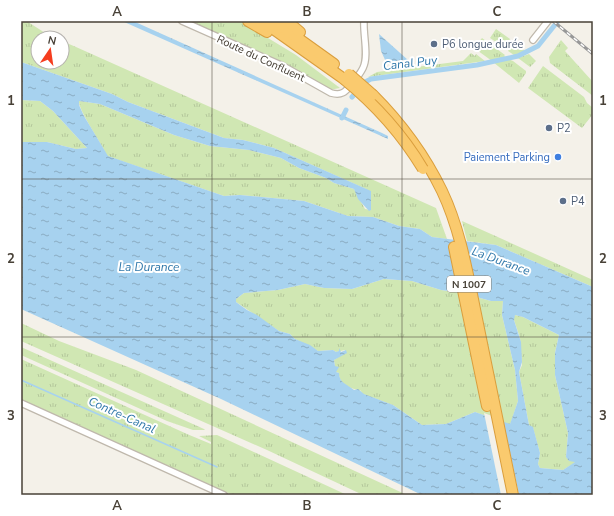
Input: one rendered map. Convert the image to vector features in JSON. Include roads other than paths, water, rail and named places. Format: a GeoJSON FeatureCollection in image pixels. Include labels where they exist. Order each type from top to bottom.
{"type":"FeatureCollection","features":[{"type":"Feature","properties":{"kind":"highway"},"geometry":{"type":"LineString","coordinates":[[248,21],[278,38],[298,47]]}},
{"type":"Feature","properties":{"kind":"highway","name":"N 1007"},"geometry":{"type":"LineString","coordinates":[[262,21],[298,47],[373,95],[403,128],[432,170],[447,203],[460,243],[513,495]]}},
{"type":"Feature","properties":{"kind":"highway","name":"N 1007"},"geometry":{"type":"LineString","coordinates":[[274,21],[330,61],[384,115],[413,153],[432,185],[446,220],[453,244],[506,495]]}},
{"type":"Feature","properties":{"kind":"highway"},"geometry":{"type":"LineString","coordinates":[[287,21],[330,61]]}},
{"type":"Feature","properties":{"kind":"street","name":"Route du Confluent"},"geometry":{"type":"LineString","coordinates":[[182,21],[284,66],[334,94],[346,92],[364,67],[366,57],[363,36],[364,21]]}},
{"type":"Feature","properties":{"kind":"street"},"geometry":{"type":"LineString","coordinates":[[533,40],[548,21]]}},
{"type":"Feature","properties":{"kind":"street"},"geometry":{"type":"LineString","coordinates":[[21,403],[224,495]]}},
{"type":"Feature","properties":{"kind":"water"},"geometry":{"type":"Polygon","coordinates":[[[122,21],[133,21],[382,133],[388,136],[388,139],[122,21]]]}},
{"type":"Feature","properties":{"kind":"water"},"geometry":{"type":"Polygon","coordinates":[[[379,34],[408,60],[386,62],[381,51],[379,34]]]}},
{"type":"Feature","properties":{"kind":"water","name":"La Durance"},"geometry":{"type":"Polygon","coordinates":[[[21,62],[30,65],[30,70],[44,70],[112,94],[128,102],[224,138],[243,140],[274,148],[371,191],[371,210],[369,211],[358,199],[354,189],[334,183],[326,178],[299,168],[281,158],[249,150],[210,146],[174,135],[100,104],[79,101],[79,105],[84,116],[108,156],[224,196],[240,195],[304,201],[348,216],[373,217],[399,226],[420,229],[432,237],[496,245],[593,287],[593,495],[501,495],[498,493],[498,495],[422,495],[221,399],[21,309],[21,142],[47,142],[76,149],[87,148],[53,111],[40,101],[21,100],[21,62]],[[384,279],[352,289],[324,288],[305,284],[278,290],[244,293],[236,299],[236,302],[279,331],[290,334],[295,339],[310,345],[318,351],[333,350],[336,352],[339,351],[339,348],[341,352],[346,350],[347,353],[334,360],[335,366],[339,367],[336,372],[339,373],[342,381],[354,390],[358,389],[364,394],[393,405],[422,425],[446,424],[475,412],[510,424],[518,401],[515,370],[502,315],[503,301],[491,301],[462,293],[441,290],[412,281],[384,279]],[[515,315],[514,320],[521,342],[522,362],[519,372],[529,425],[533,427],[540,453],[538,464],[540,468],[563,470],[575,462],[569,461],[566,457],[568,433],[555,375],[555,353],[559,335],[523,317],[515,315]]]}},
{"type":"Feature","properties":{"kind":"waterway","name":"Canal Puy"},"geometry":{"type":"LineString","coordinates":[[352,97],[365,82],[371,79],[477,65],[518,56],[538,46],[558,21]]}},
{"type":"Feature","properties":{"kind":"waterway","name":"Canal Puy"},"geometry":{"type":"LineString","coordinates":[[342,118],[346,110]]}},
{"type":"Feature","properties":{"kind":"waterway","name":"Contre-Canal"},"geometry":{"type":"LineString","coordinates":[[21,380],[217,467]]}},
{"type":"Feature","properties":{"kind":"railway"},"geometry":{"type":"LineString","coordinates":[[553,21],[593,54]]}},
{"type":"Feature","properties":{"kind":"place","name":"P6 longue durée"},"geometry":{"type":"Point","coordinates":[434,44]}},
{"type":"Feature","properties":{"kind":"place","name":"P2"},"geometry":{"type":"Point","coordinates":[549,128]}},
{"type":"Feature","properties":{"kind":"place","name":"Paiement Parking"},"geometry":{"type":"Point","coordinates":[558,157]}},
{"type":"Feature","properties":{"kind":"place","name":"P4"},"geometry":{"type":"Point","coordinates":[563,201]}}]}
